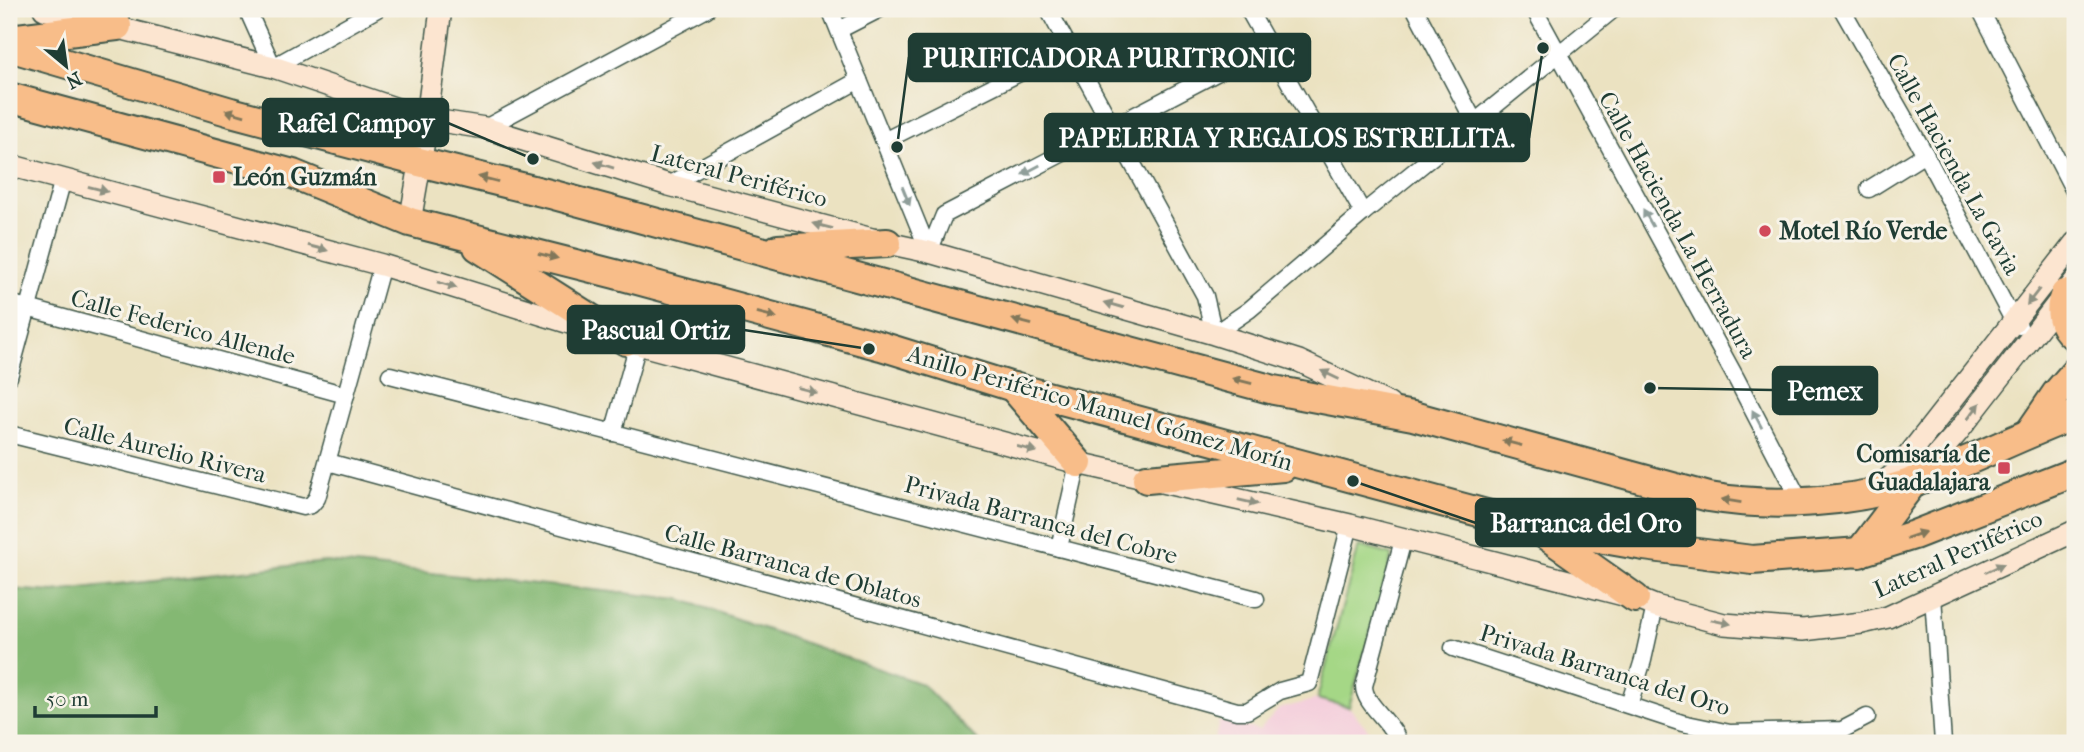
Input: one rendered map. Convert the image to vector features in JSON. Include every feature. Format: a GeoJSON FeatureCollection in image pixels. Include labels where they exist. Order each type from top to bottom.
{"type":"FeatureCollection","features":[{"type":"Feature","properties":{"kind":"highway"},"geometry":{"type":"LineString","coordinates":[[9,39],[117,26]]}},
{"type":"Feature","properties":{"kind":"highway"},"geometry":{"type":"LineString","coordinates":[[9,47],[419,163],[554,195],[1274,390],[1413,416],[1709,497],[1741,503],[1852,497],[1873,492],[1914,481],[2075,415]]}},
{"type":"Feature","properties":{"kind":"highway","name":"Anillo Periférico Manuel Gómez Morín"},"geometry":{"type":"LineString","coordinates":[[9,97],[293,174],[410,222],[881,346],[1013,387],[1535,527],[1644,546],[1752,560],[1860,552],[1914,536],[2075,472]]}},
{"type":"Feature","properties":{"kind":"highway"},"geometry":{"type":"LineString","coordinates":[[455,233],[632,343]]}},
{"type":"Feature","properties":{"kind":"highway"},"geometry":{"type":"LineString","coordinates":[[755,251],[887,243]]}},
{"type":"Feature","properties":{"kind":"highway"},"geometry":{"type":"LineString","coordinates":[[2070,287],[2061,315],[2066,328],[2075,337]]}},
{"type":"Feature","properties":{"kind":"highway"},"geometry":{"type":"LineString","coordinates":[[2030,432],[2075,372]]}},
{"type":"Feature","properties":{"kind":"highway"},"geometry":{"type":"LineString","coordinates":[[1013,387],[1078,463]]}},
{"type":"Feature","properties":{"kind":"highway"},"geometry":{"type":"LineString","coordinates":[[1147,479],[1305,465]]}},
{"type":"Feature","properties":{"kind":"highway"},"geometry":{"type":"LineString","coordinates":[[1860,552],[1914,481]]}},
{"type":"Feature","properties":{"kind":"highway"},"geometry":{"type":"LineString","coordinates":[[1535,527],[1645,602]]}},
{"type":"Feature","properties":{"kind":"street","name":"Lateral Periférico"},"geometry":{"type":"LineString","coordinates":[[44,9],[273,66],[427,119],[485,128],[669,185],[929,252],[1214,334],[1299,361],[1413,416]]}},
{"type":"Feature","properties":{"kind":"street"},"geometry":{"type":"LineString","coordinates":[[247,9],[273,66],[377,9]]}},
{"type":"Feature","properties":{"kind":"street"},"geometry":{"type":"LineString","coordinates":[[410,222],[441,9]]}},
{"type":"Feature","properties":{"kind":"street"},"geometry":{"type":"LineString","coordinates":[[485,128],[706,9]]}},
{"type":"Feature","properties":{"kind":"street"},"geometry":{"type":"LineString","coordinates":[[830,9],[929,252]]}},
{"type":"Feature","properties":{"kind":"street"},"geometry":{"type":"LineString","coordinates":[[839,30],[880,9]]}},
{"type":"Feature","properties":{"kind":"street"},"geometry":{"type":"LineString","coordinates":[[1048,9],[1205,296],[1214,334],[1249,310],[1363,213],[1614,9]]}},
{"type":"Feature","properties":{"kind":"street"},"geometry":{"type":"LineString","coordinates":[[1248,9],[1363,213]]}},
{"type":"Feature","properties":{"kind":"street"},"geometry":{"type":"LineString","coordinates":[[1415,9],[1475,123]]}},
{"type":"Feature","properties":{"kind":"street","name":"Calle Hacienda La Herradura"},"geometry":{"type":"LineString","coordinates":[[1534,9],[1800,501]]}},
{"type":"Feature","properties":{"kind":"street","name":"Calle Hacienda La Gavia"},"geometry":{"type":"LineString","coordinates":[[1842,9],[1925,154],[2014,321],[2032,337]]}},
{"type":"Feature","properties":{"kind":"street"},"geometry":{"type":"LineString","coordinates":[[1980,9],[2075,193]]}},
{"type":"Feature","properties":{"kind":"street"},"geometry":{"type":"LineString","coordinates":[[929,252],[944,215],[1268,46]]}},
{"type":"Feature","properties":{"kind":"street"},"geometry":{"type":"LineString","coordinates":[[884,141],[1069,48]]}},
{"type":"Feature","properties":{"kind":"street"},"geometry":{"type":"LineString","coordinates":[[669,185],[859,80]]}},
{"type":"Feature","properties":{"kind":"street"},"geometry":{"type":"LineString","coordinates":[[1869,189],[1925,154]]}},
{"type":"Feature","properties":{"kind":"street","name":"Lateral Periférico"},"geometry":{"type":"LineString","coordinates":[[9,165],[382,265],[632,343],[1078,463],[1350,525],[1724,624],[1803,630],[1888,617],[2075,531]]}},
{"type":"Feature","properties":{"kind":"street"},"geometry":{"type":"LineString","coordinates":[[9,377],[63,179]]}},
{"type":"Feature","properties":{"kind":"street"},"geometry":{"type":"LineString","coordinates":[[1873,492],[1894,474],[2075,243]]}},
{"type":"Feature","properties":{"kind":"street"},"geometry":{"type":"LineString","coordinates":[[328,462],[382,265]]}},
{"type":"Feature","properties":{"kind":"street"},"geometry":{"type":"LineString","coordinates":[[1914,481],[1957,433],[2070,287]]}},
{"type":"Feature","properties":{"kind":"street","name":"Calle Federico Allende"},"geometry":{"type":"LineString","coordinates":[[9,303],[346,395]]}},
{"type":"Feature","properties":{"kind":"street"},"geometry":{"type":"LineString","coordinates":[[614,433],[632,343]]}},
{"type":"Feature","properties":{"kind":"street","name":"Privada Barranca del Cobre"},"geometry":{"type":"LineString","coordinates":[[390,375],[1256,599]]}},
{"type":"Feature","properties":{"kind":"street","name":"Calle Aurelio Rivera"},"geometry":{"type":"LineString","coordinates":[[9,434],[303,508],[311,505],[317,498],[328,462]]}},
{"type":"Feature","properties":{"kind":"street","name":"Calle Barranca de Oblatos"},"geometry":{"type":"LineString","coordinates":[[328,462],[1237,711],[1247,711],[1280,691],[1309,683],[1350,525]]}},
{"type":"Feature","properties":{"kind":"street"},"geometry":{"type":"LineString","coordinates":[[1059,548],[1078,463]]}},
{"type":"Feature","properties":{"kind":"street"},"geometry":{"type":"LineString","coordinates":[[1399,743],[1389,723],[1364,694],[1403,540]]}},
{"type":"Feature","properties":{"kind":"street"},"geometry":{"type":"LineString","coordinates":[[1933,596],[1943,743]]}},
{"type":"Feature","properties":{"kind":"street"},"geometry":{"type":"LineString","coordinates":[[1629,705],[1643,660],[1645,602]]}},
{"type":"Feature","properties":{"kind":"street","name":"Privada Barranca del Oro"},"geometry":{"type":"LineString","coordinates":[[1453,648],[1682,723],[1730,733],[1842,730],[1867,718]]}},
{"type":"Feature","properties":{"kind":"shaded area"},"geometry":{"type":"Polygon","coordinates":[[[1317,699],[1349,707],[1371,733],[1375,743],[1214,743],[1219,721],[1259,730],[1279,709],[1317,699]]]}},
{"type":"Feature","properties":{"kind":"green space"},"geometry":{"type":"Polygon","coordinates":[[[1359,546],[1392,555],[1349,707],[1317,699],[1359,546]]]}},
{"type":"Feature","properties":{"kind":"green space"},"geometry":{"type":"Polygon","coordinates":[[[326,562],[680,599],[922,684],[980,743],[9,743],[9,589],[54,592],[326,562]]]}},
{"type":"Feature","properties":{"kind":"place","name":"PAPELERIA Y REGALOS ESTRELLITA."},"geometry":{"type":"Point","coordinates":[1543,48]}},
{"type":"Feature","properties":{"kind":"place","name":"PURIFICADORA PURITRONIC"},"geometry":{"type":"Point","coordinates":[897,147]}},
{"type":"Feature","properties":{"kind":"place","name":"Rafel Campoy"},"geometry":{"type":"Point","coordinates":[533,159]}},
{"type":"Feature","properties":{"kind":"place","name":"León Guzmán"},"geometry":{"type":"Point","coordinates":[219,177]}},
{"type":"Feature","properties":{"kind":"place","name":"Motel Río Verde"},"geometry":{"type":"Point","coordinates":[1765,231]}},
{"type":"Feature","properties":{"kind":"place","name":"Pascual Ortiz"},"geometry":{"type":"Point","coordinates":[869,349]}},
{"type":"Feature","properties":{"kind":"place","name":"Pemex"},"geometry":{"type":"Point","coordinates":[1650,388]}},
{"type":"Feature","properties":{"kind":"place","name":"Comisaría de Guadalajara"},"geometry":{"type":"Point","coordinates":[2004,468]}},
{"type":"Feature","properties":{"kind":"place","name":"Barranca del Oro"},"geometry":{"type":"Point","coordinates":[1353,481]}}]}
